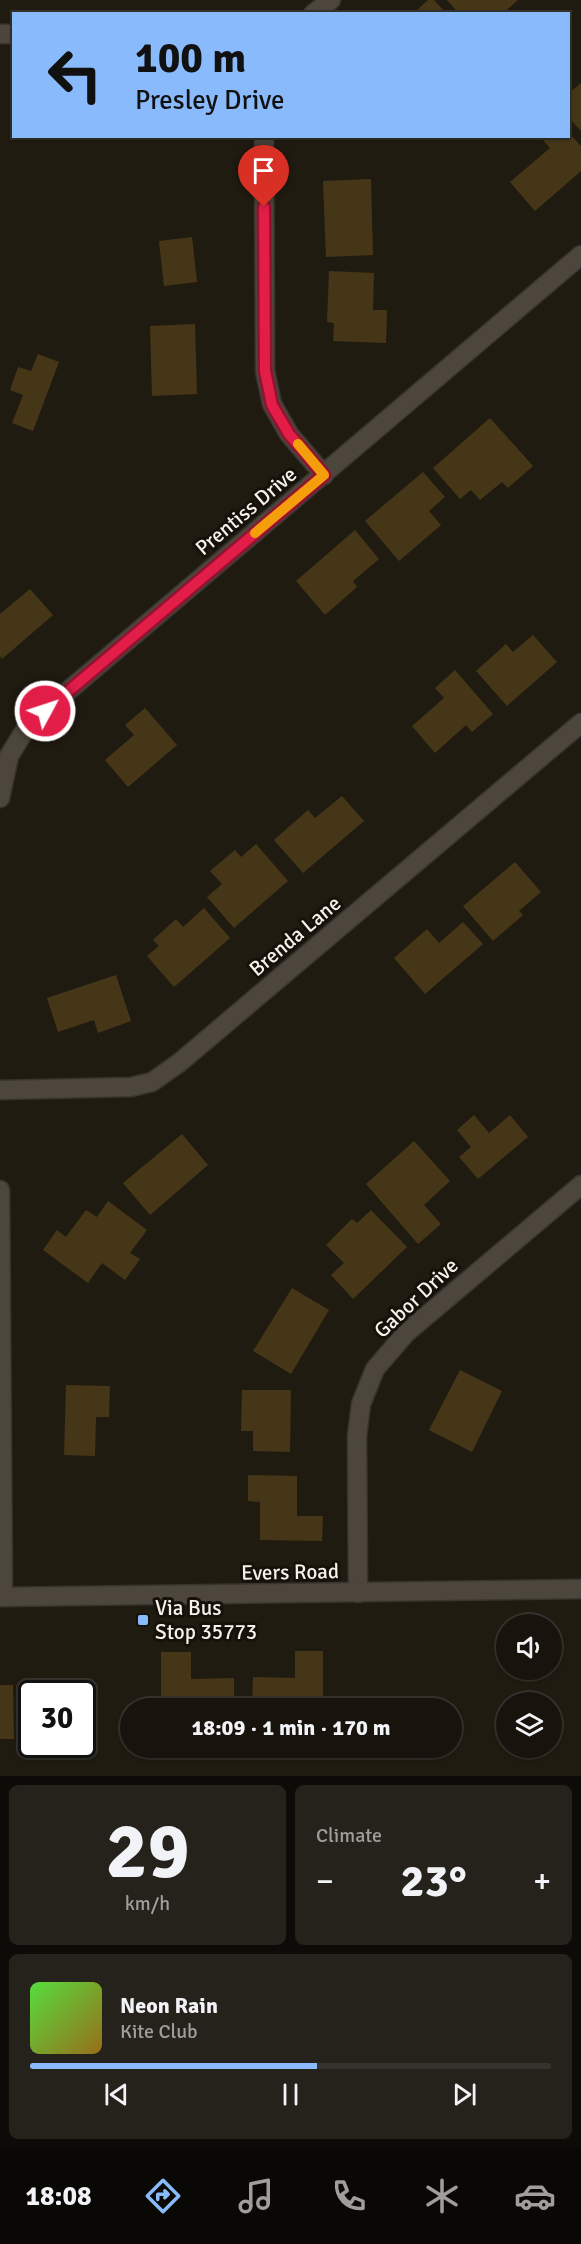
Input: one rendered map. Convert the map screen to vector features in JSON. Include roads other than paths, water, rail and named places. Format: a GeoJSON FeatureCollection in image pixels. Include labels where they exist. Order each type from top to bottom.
{"type":"FeatureCollection","features":[{"type":"Feature","properties":{"kind":"street"},"geometry":{"type":"LineString","coordinates":[[316,12],[331,0]]}},
{"type":"Feature","properties":{"kind":"street"},"geometry":{"type":"LineString","coordinates":[[264,138],[265,371],[272,405],[289,434],[324,475]]}},
{"type":"Feature","properties":{"kind":"street","name":"Prentiss Drive"},"geometry":{"type":"LineString","coordinates":[[0,798],[9,756],[28,725],[581,255]]}},
{"type":"Feature","properties":{"kind":"street","name":"Brenda Lane"},"geometry":{"type":"LineString","coordinates":[[0,1090],[131,1087],[152,1082],[179,1063],[581,723]]}},
{"type":"Feature","properties":{"kind":"street","name":"Gabor Drive"},"geometry":{"type":"LineString","coordinates":[[358,1593],[357,1436],[361,1404],[375,1369],[406,1333],[581,1185]]}},
{"type":"Feature","properties":{"kind":"street"},"geometry":{"type":"LineString","coordinates":[[0,1190],[1,1597]]}},
{"type":"Feature","properties":{"kind":"street","name":"Evers Road"},"geometry":{"type":"LineString","coordinates":[[1,1597],[581,1589]]}},
{"type":"Feature","properties":{"kind":"place","name":"Via Bus Stop 35773"},"geometry":{"type":"Point","coordinates":[143,1620]}}]}
